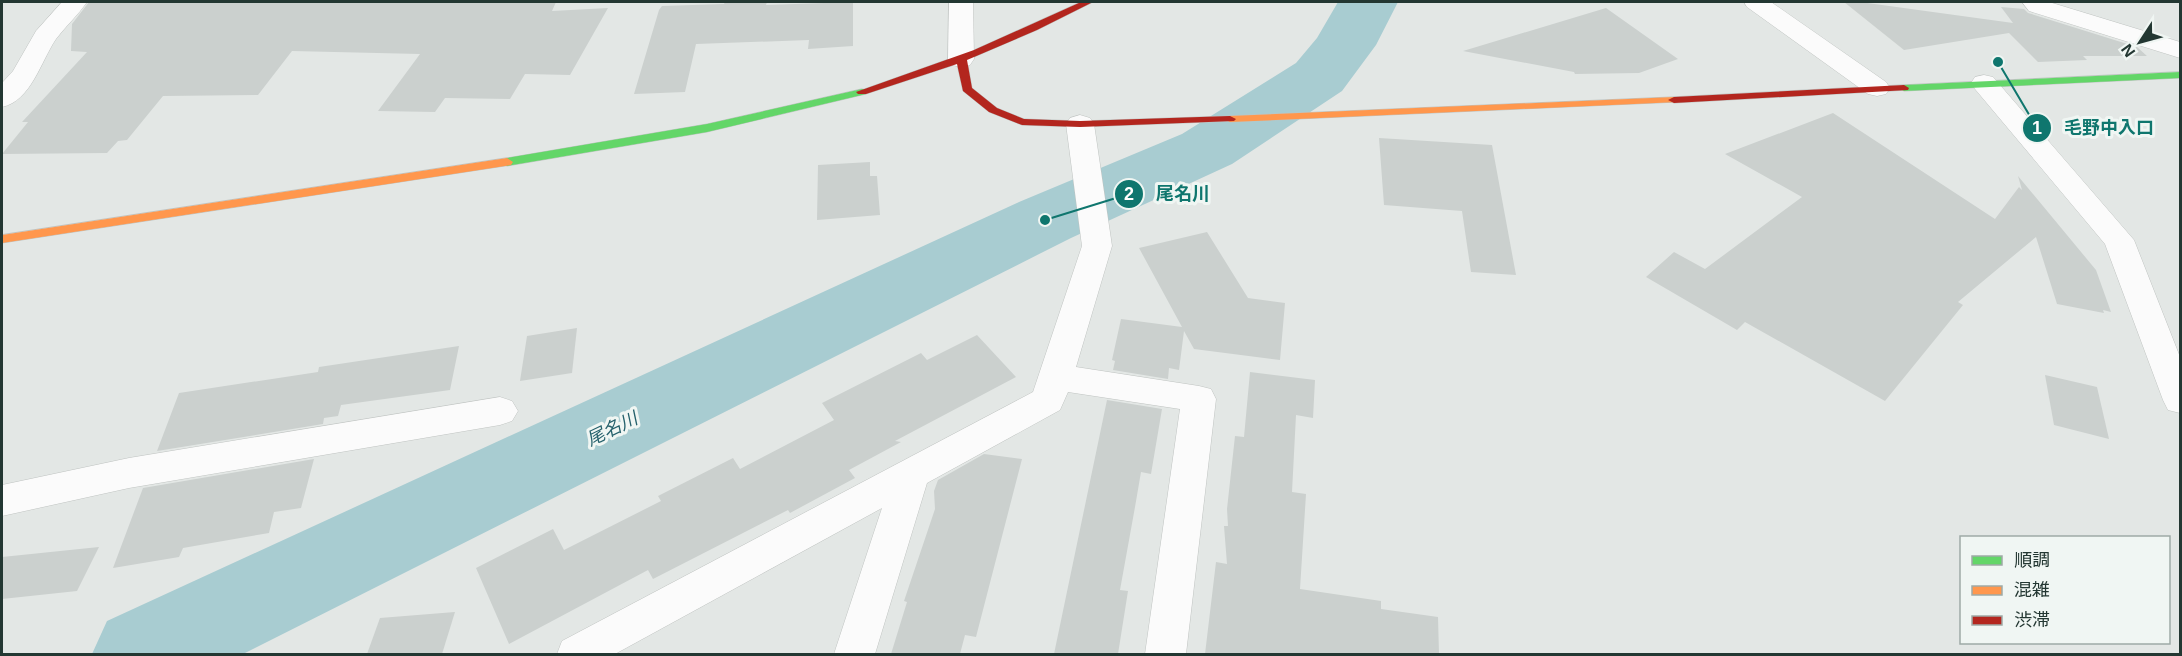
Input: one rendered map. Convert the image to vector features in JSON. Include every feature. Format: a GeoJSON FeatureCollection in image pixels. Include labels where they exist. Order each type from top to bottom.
{"type":"FeatureCollection","features":[{"type":"Feature","properties":{"kind":"street"},"geometry":{"type":"LineString","coordinates":[[2,99],[24,75],[45,36],[75,2]]}},
{"type":"Feature","properties":{"kind":"street"},"geometry":{"type":"LineString","coordinates":[[961,2],[961,59],[967,89],[993,110],[1022,122],[1080,124],[1335,116],[2181,75]]}},
{"type":"Feature","properties":{"kind":"street"},"geometry":{"type":"LineString","coordinates":[[2,239],[669,135],[781,112],[961,59],[1059,17],[1088,2]]}},
{"type":"Feature","properties":{"kind":"street"},"geometry":{"type":"LineString","coordinates":[[1756,2],[1877,88]]}},
{"type":"Feature","properties":{"kind":"street"},"geometry":{"type":"LineString","coordinates":[[2034,2],[2038,6],[2181,51]]}},
{"type":"Feature","properties":{"kind":"street"},"geometry":{"type":"LineString","coordinates":[[1983,83],[2119,240],[2181,400]]}},
{"type":"Feature","properties":{"kind":"street"},"geometry":{"type":"LineString","coordinates":[[578,654],[910,477],[1048,400],[1097,246],[1080,124]]}},
{"type":"Feature","properties":{"kind":"street"},"geometry":{"type":"LineString","coordinates":[[1056,377],[1199,399],[1166,654]]}},
{"type":"Feature","properties":{"kind":"street"},"geometry":{"type":"LineString","coordinates":[[2,501],[129,472],[500,411]]}},
{"type":"Feature","properties":{"kind":"street"},"geometry":{"type":"LineString","coordinates":[[855,654],[910,477]]}},
{"type":"Feature","properties":{"kind":"building"},"geometry":{"type":"Polygon","coordinates":[[[89,2],[556,2],[552,11],[608,8],[570,75],[525,74],[510,99],[445,98],[435,112],[378,111],[420,54],[292,51],[258,95],[163,96],[127,140],[118,141],[107,153],[2,154],[28,122],[22,122],[87,52],[71,51],[72,24],[89,2]]]}},
{"type":"Feature","properties":{"kind":"building"},"geometry":{"type":"Polygon","coordinates":[[[725,2],[767,2],[766,5],[853,2],[853,46],[808,49],[809,40],[696,44],[685,92],[634,94],[662,6],[724,4],[725,2]]]}},
{"type":"Feature","properties":{"kind":"building"},"geometry":{"type":"Polygon","coordinates":[[[1844,2],[1860,2],[2013,23],[2001,7],[2024,9],[2028,13],[2137,47],[2147,56],[2083,56],[2087,60],[2038,62],[2009,33],[1904,50],[1844,2]]]}},
{"type":"Feature","properties":{"kind":"building"},"geometry":{"type":"Polygon","coordinates":[[[1606,8],[1678,59],[1639,73],[1575,74],[1463,51],[1606,8]]]}},
{"type":"Feature","properties":{"kind":"building"},"geometry":{"type":"Polygon","coordinates":[[[1833,113],[1995,219],[2019,187],[2022,190],[2018,176],[2096,270],[2111,312],[2103,310],[2104,313],[2057,304],[2036,237],[1958,302],[1963,305],[1885,401],[1745,322],[1737,330],[1646,277],[1674,252],[1705,269],[1802,197],[1725,154],[1833,113]]]}},
{"type":"Feature","properties":{"kind":"building"},"geometry":{"type":"Polygon","coordinates":[[[1379,138],[1492,145],[1516,275],[1471,272],[1462,211],[1384,205],[1379,138]]]}},
{"type":"Feature","properties":{"kind":"building"},"geometry":{"type":"Polygon","coordinates":[[[870,162],[870,176],[877,176],[880,215],[817,220],[818,165],[870,162]]]}},
{"type":"Feature","properties":{"kind":"building"},"geometry":{"type":"Polygon","coordinates":[[[1207,232],[1248,298],[1285,303],[1280,360],[1194,349],[1184,331],[1179,370],[1169,368],[1168,379],[1113,370],[1115,361],[1112,360],[1121,319],[1182,327],[1139,248],[1207,232]]]}},
{"type":"Feature","properties":{"kind":"building"},"geometry":{"type":"Polygon","coordinates":[[[577,328],[572,373],[520,381],[527,336],[577,328]]]}},
{"type":"Feature","properties":{"kind":"building"},"geometry":{"type":"Polygon","coordinates":[[[977,335],[1016,377],[895,441],[901,442],[849,470],[855,478],[790,513],[788,510],[653,579],[648,570],[509,644],[476,568],[553,529],[564,550],[661,501],[658,496],[733,458],[740,469],[834,420],[822,403],[921,353],[927,360],[977,335]]]}},
{"type":"Feature","properties":{"kind":"building"},"geometry":{"type":"Polygon","coordinates":[[[459,346],[450,390],[341,405],[338,416],[324,418],[323,424],[157,451],[179,393],[318,372],[319,367],[459,346]]]}},
{"type":"Feature","properties":{"kind":"building"},"geometry":{"type":"Polygon","coordinates":[[[1250,372],[1315,380],[1313,418],[1296,415],[1292,492],[1306,494],[1300,589],[1381,601],[1381,609],[1438,617],[1439,654],[1205,654],[1216,562],[1227,564],[1224,526],[1228,526],[1227,509],[1235,436],[1244,437],[1250,372]]]}},
{"type":"Feature","properties":{"kind":"building"},"geometry":{"type":"Polygon","coordinates":[[[2045,375],[2097,387],[2109,439],[2054,425],[2045,375]]]}},
{"type":"Feature","properties":{"kind":"building"},"geometry":{"type":"Polygon","coordinates":[[[1107,400],[1162,409],[1151,474],[1141,472],[1120,590],[1128,591],[1118,654],[1054,654],[1107,400]]]}},
{"type":"Feature","properties":{"kind":"building"},"geometry":{"type":"Polygon","coordinates":[[[984,454],[1022,459],[976,637],[965,635],[960,654],[891,654],[907,602],[904,601],[935,509],[934,491],[938,480],[984,454]]]}},
{"type":"Feature","properties":{"kind":"building"},"geometry":{"type":"Polygon","coordinates":[[[314,459],[301,508],[274,512],[269,533],[183,548],[179,557],[113,568],[143,488],[314,459]]]}},
{"type":"Feature","properties":{"kind":"building"},"geometry":{"type":"Polygon","coordinates":[[[99,547],[77,591],[2,599],[2,557],[99,547]]]}},
{"type":"Feature","properties":{"kind":"building"},"geometry":{"type":"Polygon","coordinates":[[[455,612],[442,654],[367,654],[380,618],[455,612]]]}},
{"type":"Feature","properties":{"kind":"waterway","name":"尾名川"},"geometry":{"type":"LineString","coordinates":[[143,654],[1045,220],[1207,149],[1319,77],[1344,45],[1368,2]]}},
{"type":"Feature","properties":{"kind":"traffic: fast"},"geometry":{"type":"LineString","coordinates":[[1904,88],[2180,75]]}},
{"type":"Feature","properties":{"kind":"traffic: fast"},"geometry":{"type":"LineString","coordinates":[[507,162],[707,128],[862,92]]}},
{"type":"Feature","properties":{"kind":"traffic: slow"},"geometry":{"type":"LineString","coordinates":[[1230,119],[1674,100]]}},
{"type":"Feature","properties":{"kind":"traffic: slow"},"geometry":{"type":"LineString","coordinates":[[2,239],[507,162]]}},
{"type":"Feature","properties":{"kind":"traffic: jam"},"geometry":{"type":"LineString","coordinates":[[862,92],[920,74],[977,52],[1088,2]]}},
{"type":"Feature","properties":{"kind":"traffic: jam"},"geometry":{"type":"LineString","coordinates":[[961,59],[967,89],[993,110],[1022,122],[1080,124],[1230,119]]}},
{"type":"Feature","properties":{"kind":"traffic: jam"},"geometry":{"type":"LineString","coordinates":[[1674,100],[1904,88]]}},
{"type":"Feature","properties":{"kind":"place","name":"毛野中入口"},"geometry":{"type":"Point","coordinates":[1998,62]}},
{"type":"Feature","properties":{"kind":"place","name":"尾名川"},"geometry":{"type":"Point","coordinates":[1045,220]}}]}
